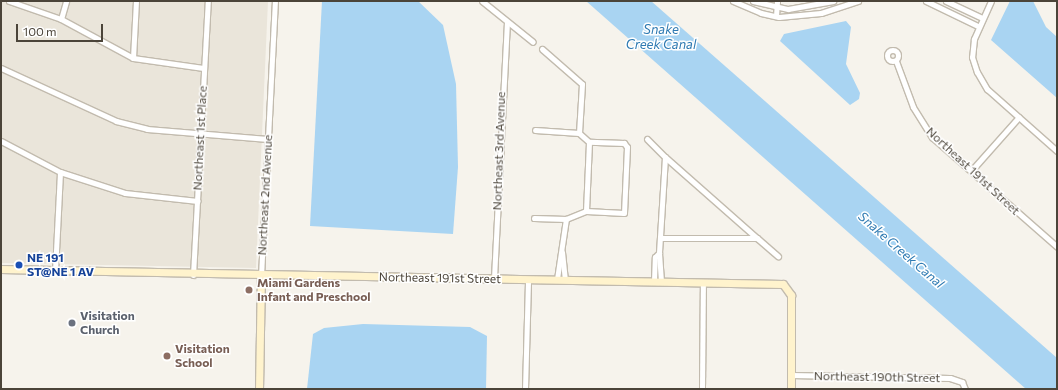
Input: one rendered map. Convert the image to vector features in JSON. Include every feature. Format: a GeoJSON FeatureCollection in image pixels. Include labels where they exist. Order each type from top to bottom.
{"type":"FeatureCollection","features":[{"type":"Feature","properties":{"kind":"street"},"geometry":{"type":"LineString","coordinates":[[9,1],[61,19],[133,58],[204,68]]}},
{"type":"Feature","properties":{"kind":"street"},"geometry":{"type":"LineString","coordinates":[[61,19],[66,1]]}},
{"type":"Feature","properties":{"kind":"street"},"geometry":{"type":"LineString","coordinates":[[133,58],[136,1]]}},
{"type":"Feature","properties":{"kind":"street","name":"Northeast 1st Place"},"geometry":{"type":"LineString","coordinates":[[193,275],[208,1]]}},
{"type":"Feature","properties":{"kind":"street","name":"Northeast 2nd Avenue"},"geometry":{"type":"LineString","coordinates":[[259,389],[261,276],[275,1]]}},
{"type":"Feature","properties":{"kind":"street"},"geometry":{"type":"LineString","coordinates":[[482,1],[507,23],[533,42]]}},
{"type":"Feature","properties":{"kind":"street"},"geometry":{"type":"LineString","coordinates":[[733,1],[776,16],[806,16],[858,1]]}},
{"type":"Feature","properties":{"kind":"street"},"geometry":{"type":"LineString","coordinates":[[753,1],[776,7],[807,8],[833,1]]}},
{"type":"Feature","properties":{"kind":"street"},"geometry":{"type":"LineString","coordinates":[[776,16],[777,1]]}},
{"type":"Feature","properties":{"kind":"street"},"geometry":{"type":"LineString","coordinates":[[926,1],[978,26]]}},
{"type":"Feature","properties":{"kind":"street"},"geometry":{"type":"LineString","coordinates":[[946,1],[982,18]]}},
{"type":"Feature","properties":{"kind":"street"},"geometry":{"type":"LineString","coordinates":[[991,1],[978,26],[974,39],[972,57],[981,80],[1057,151]]}},
{"type":"Feature","properties":{"kind":"street","name":"Northeast 3rd Avenue"},"geometry":{"type":"LineString","coordinates":[[494,278],[503,47],[507,23]]}},
{"type":"Feature","properties":{"kind":"street"},"geometry":{"type":"LineString","coordinates":[[542,49],[582,84],[579,133]]}},
{"type":"Feature","properties":{"kind":"street","name":"Northeast 191st Street"},"geometry":{"type":"LineString","coordinates":[[896,61],[907,94],[924,127],[1057,247]]}},
{"type":"Feature","properties":{"kind":"street"},"geometry":{"type":"LineString","coordinates":[[1,68],[116,121],[200,135],[268,139]]}},
{"type":"Feature","properties":{"kind":"street"},"geometry":{"type":"LineString","coordinates":[[971,171],[1019,117]]}},
{"type":"Feature","properties":{"kind":"street"},"geometry":{"type":"LineString","coordinates":[[534,218],[566,219],[586,211],[624,213],[627,155],[624,143],[589,142],[579,133],[535,130]]}},
{"type":"Feature","properties":{"kind":"street"},"geometry":{"type":"LineString","coordinates":[[647,139],[665,157],[778,256]]}},
{"type":"Feature","properties":{"kind":"street"},"geometry":{"type":"LineString","coordinates":[[1,141],[60,172],[125,193],[198,201]]}},
{"type":"Feature","properties":{"kind":"street"},"geometry":{"type":"LineString","coordinates":[[586,211],[589,142]]}},
{"type":"Feature","properties":{"kind":"street"},"geometry":{"type":"LineString","coordinates":[[658,281],[656,257],[659,253],[665,157]]}},
{"type":"Feature","properties":{"kind":"street"},"geometry":{"type":"LineString","coordinates":[[55,271],[60,172]]}},
{"type":"Feature","properties":{"kind":"street"},"geometry":{"type":"LineString","coordinates":[[557,279],[566,219]]}},
{"type":"Feature","properties":{"kind":"street"},"geometry":{"type":"LineString","coordinates":[[660,238],[757,238]]}},
{"type":"Feature","properties":{"kind":"street"},"geometry":{"type":"LineString","coordinates":[[562,252],[565,280]]}},
{"type":"Feature","properties":{"kind":"street","name":"Northeast 191st Street"},"geometry":{"type":"LineString","coordinates":[[1,269],[193,275],[494,278],[783,284],[791,295],[791,375]]}},
{"type":"Feature","properties":{"kind":"street"},"geometry":{"type":"LineString","coordinates":[[525,389],[528,279]]}},
{"type":"Feature","properties":{"kind":"street"},"geometry":{"type":"LineString","coordinates":[[702,389],[703,282]]}},
{"type":"Feature","properties":{"kind":"street"},"geometry":{"type":"LineString","coordinates":[[791,375],[791,389]]}},
{"type":"Feature","properties":{"kind":"street","name":"Northeast 190th Street"},"geometry":{"type":"LineString","coordinates":[[791,375],[950,378],[962,382],[965,389]]}},
{"type":"Feature","properties":{"kind":"shaded area"},"geometry":{"type":"Polygon","coordinates":[[[1,1],[268,1],[256,268],[1,263],[1,1]]]}},
{"type":"Feature","properties":{"kind":"water"},"geometry":{"type":"Polygon","coordinates":[[[322,1],[418,1],[443,25],[456,84],[458,167],[453,234],[310,226],[322,1]]]}},
{"type":"Feature","properties":{"kind":"water","name":"Snake Creek Canal"},"geometry":{"type":"Polygon","coordinates":[[[586,1],[651,1],[1057,358],[1057,389],[1026,389],[586,1]]]}},
{"type":"Feature","properties":{"kind":"water"},"geometry":{"type":"Polygon","coordinates":[[[1010,1],[1033,1],[1046,27],[1057,37],[1057,98],[991,40],[1010,1]]]}},
{"type":"Feature","properties":{"kind":"water"},"geometry":{"type":"Polygon","coordinates":[[[846,21],[851,27],[846,64],[860,93],[859,99],[850,105],[780,41],[784,34],[846,21]]]}},
{"type":"Feature","properties":{"kind":"water"},"geometry":{"type":"Polygon","coordinates":[[[363,324],[470,327],[487,336],[486,389],[307,389],[313,334],[324,328],[363,324]]]}},
{"type":"Feature","properties":{"kind":"place","name":"NE 191 ST@NE 1 AV"},"geometry":{"type":"Point","coordinates":[19,265]}},
{"type":"Feature","properties":{"kind":"place","name":"Miami Gardens Infant and Preschool"},"geometry":{"type":"Point","coordinates":[249,290]}},
{"type":"Feature","properties":{"kind":"place","name":"Visitation Church"},"geometry":{"type":"Point","coordinates":[72,323]}},
{"type":"Feature","properties":{"kind":"place","name":"Visitation School"},"geometry":{"type":"Point","coordinates":[167,356]}}]}
